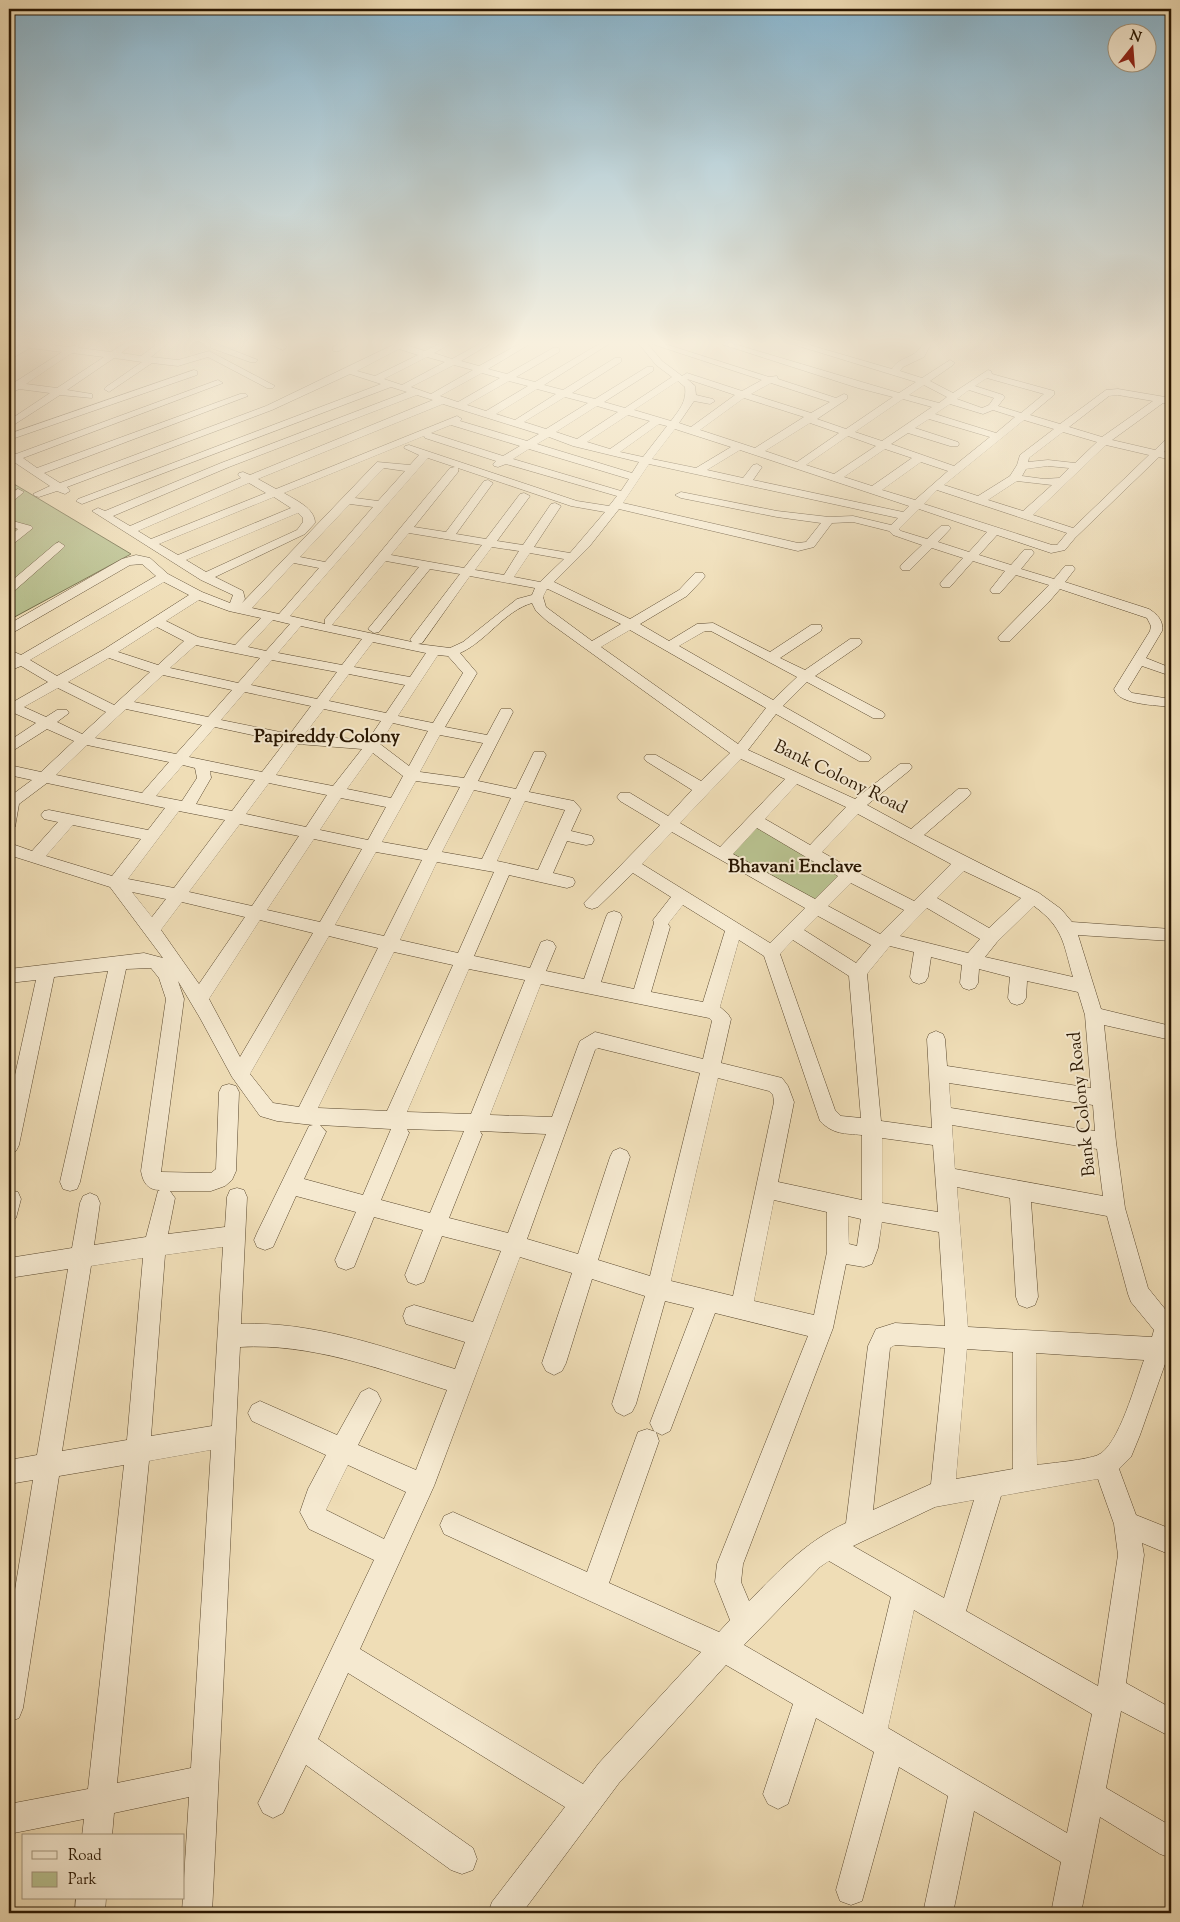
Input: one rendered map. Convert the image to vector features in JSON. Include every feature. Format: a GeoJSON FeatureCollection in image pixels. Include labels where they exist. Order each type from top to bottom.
{"type":"FeatureCollection","features":[{"type":"Feature","properties":{"kind":"street"},"geometry":{"type":"LineString","coordinates":[[11,457],[77,434]]}},
{"type":"Feature","properties":{"kind":"street"},"geometry":{"type":"LineString","coordinates":[[36,472],[140,434]]}},
{"type":"Feature","properties":{"kind":"street"},"geometry":{"type":"LineString","coordinates":[[148,434],[169,447]]}},
{"type":"Feature","properties":{"kind":"street"},"geometry":{"type":"LineString","coordinates":[[40,494],[203,434]]}},
{"type":"Feature","properties":{"kind":"street"},"geometry":{"type":"LineString","coordinates":[[82,501],[256,434]]}},
{"type":"Feature","properties":{"kind":"street"},"geometry":{"type":"LineString","coordinates":[[105,515],[225,465],[308,434]]}},
{"type":"Feature","properties":{"kind":"street"},"geometry":{"type":"LineString","coordinates":[[129,530],[358,434]]}},
{"type":"Feature","properties":{"kind":"street"},"geometry":{"type":"LineString","coordinates":[[370,434],[394,444]]}},
{"type":"Feature","properties":{"kind":"street"},"geometry":{"type":"LineString","coordinates":[[151,543],[421,434]]}},
{"type":"Feature","properties":{"kind":"street"},"geometry":{"type":"LineString","coordinates":[[432,434],[408,448],[486,478],[575,504],[614,508],[671,506],[776,514],[827,524],[840,531]]}},
{"type":"Feature","properties":{"kind":"street"},"geometry":{"type":"LineString","coordinates":[[491,434],[636,478]]}},
{"type":"Feature","properties":{"kind":"street"},"geometry":{"type":"LineString","coordinates":[[449,536],[486,478],[504,460],[546,434],[611,453],[905,516]]}},
{"type":"Feature","properties":{"kind":"street"},"geometry":{"type":"LineString","coordinates":[[577,444],[592,434]]}},
{"type":"Feature","properties":{"kind":"street"},"geometry":{"type":"LineString","coordinates":[[611,453],[638,434]]}},
{"type":"Feature","properties":{"kind":"street"},"geometry":{"type":"LineString","coordinates":[[9,629],[131,561],[146,561],[164,577],[198,595],[238,609],[372,633],[434,650],[452,652],[468,645],[516,605],[542,589],[574,557],[624,495],[646,460],[667,434]]}},
{"type":"Feature","properties":{"kind":"street"},"geometry":{"type":"LineString","coordinates":[[700,434],[1056,550],[1061,548],[1074,532],[1171,440]]}},
{"type":"Feature","properties":{"kind":"street"},"geometry":{"type":"LineString","coordinates":[[758,451],[785,434]]}},
{"type":"Feature","properties":{"kind":"street"},"geometry":{"type":"LineString","coordinates":[[799,465],[845,434]]}},
{"type":"Feature","properties":{"kind":"street"},"geometry":{"type":"LineString","coordinates":[[848,434],[955,470]]}},
{"type":"Feature","properties":{"kind":"street"},"geometry":{"type":"LineString","coordinates":[[836,478],[900,434]]}},
{"type":"Feature","properties":{"kind":"street"},"geometry":{"type":"LineString","coordinates":[[922,434],[954,444]]}},
{"type":"Feature","properties":{"kind":"street"},"geometry":{"type":"LineString","coordinates":[[989,434],[996,436]]}},
{"type":"Feature","properties":{"kind":"street"},"geometry":{"type":"LineString","coordinates":[[893,529],[936,486],[999,434]]}},
{"type":"Feature","properties":{"kind":"street"},"geometry":{"type":"LineString","coordinates":[[979,500],[1016,478],[1023,466],[1024,458],[1055,434]]}},
{"type":"Feature","properties":{"kind":"street"},"geometry":{"type":"LineString","coordinates":[[1080,434],[1171,457]]}},
{"type":"Feature","properties":{"kind":"street"},"geometry":{"type":"LineString","coordinates":[[1025,516],[1076,466],[1114,434]]}},
{"type":"Feature","properties":{"kind":"street"},"geometry":{"type":"LineString","coordinates":[[428,436],[624,495]]}},
{"type":"Feature","properties":{"kind":"street"},"geometry":{"type":"LineString","coordinates":[[184,441],[275,492],[300,508],[309,517],[308,523],[301,532],[205,577]]}},
{"type":"Feature","properties":{"kind":"street"},"geometry":{"type":"LineString","coordinates":[[698,472],[711,461],[722,458],[739,446]]}},
{"type":"Feature","properties":{"kind":"street"},"geometry":{"type":"LineString","coordinates":[[238,650],[276,617],[327,566],[426,454]]}},
{"type":"Feature","properties":{"kind":"street"},"geometry":{"type":"LineString","coordinates":[[1026,456],[1044,464]]}},
{"type":"Feature","properties":{"kind":"street"},"geometry":{"type":"LineString","coordinates":[[11,457],[205,577],[230,588],[238,594],[240,599],[238,609]]}},
{"type":"Feature","properties":{"kind":"street"},"geometry":{"type":"LineString","coordinates":[[874,490],[919,458]]}},
{"type":"Feature","properties":{"kind":"street"},"geometry":{"type":"LineString","coordinates":[[238,609],[291,559],[381,464],[413,469]]}},
{"type":"Feature","properties":{"kind":"street"},"geometry":{"type":"LineString","coordinates":[[1023,466],[1044,464],[1076,466]]}},
{"type":"Feature","properties":{"kind":"street"},"geometry":{"type":"LineString","coordinates":[[745,483],[757,468]]}},
{"type":"Feature","properties":{"kind":"street"},"geometry":{"type":"LineString","coordinates":[[330,622],[454,470]]}},
{"type":"Feature","properties":{"kind":"street"},"geometry":{"type":"LineString","coordinates":[[1016,478],[1044,482],[1060,481]]}},
{"type":"Feature","properties":{"kind":"street"},"geometry":{"type":"LineString","coordinates":[[671,506],[689,485]]}},
{"type":"Feature","properties":{"kind":"street"},"geometry":{"type":"LineString","coordinates":[[936,486],[1074,532]]}},
{"type":"Feature","properties":{"kind":"street"},"geometry":{"type":"LineString","coordinates":[[759,539],[776,514],[794,493]]}},
{"type":"Feature","properties":{"kind":"street"},"geometry":{"type":"LineString","coordinates":[[417,640],[524,496]]}},
{"type":"Feature","properties":{"kind":"street"},"geometry":{"type":"LineString","coordinates":[[346,500],[381,505]]}},
{"type":"Feature","properties":{"kind":"street"},"geometry":{"type":"LineString","coordinates":[[507,579],[556,506]]}},
{"type":"Feature","properties":{"kind":"street"},"geometry":{"type":"LineString","coordinates":[[671,506],[759,539],[798,547],[808,547],[827,524],[853,519],[871,522],[893,529],[898,534],[1145,612],[1156,620],[1158,626],[1120,688],[1122,693],[1128,697],[1171,703]]}},
{"type":"Feature","properties":{"kind":"street"},"geometry":{"type":"LineString","coordinates":[[859,507],[871,522]]}},
{"type":"Feature","properties":{"kind":"street"},"geometry":{"type":"LineString","coordinates":[[177,560],[300,508]]}},
{"type":"Feature","properties":{"kind":"street"},"geometry":{"type":"LineString","coordinates":[[9,523],[27,528],[9,542]]}},
{"type":"Feature","properties":{"kind":"street"},"geometry":{"type":"LineString","coordinates":[[906,567],[944,528]]}},
{"type":"Feature","properties":{"kind":"street"},"geometry":{"type":"LineString","coordinates":[[406,529],[574,557]]}},
{"type":"Feature","properties":{"kind":"street"},"geometry":{"type":"LineString","coordinates":[[946,584],[995,530]]}},
{"type":"Feature","properties":{"kind":"street"},"geometry":{"type":"LineString","coordinates":[[9,589],[59,546]]}},
{"type":"Feature","properties":{"kind":"street"},"geometry":{"type":"LineString","coordinates":[[996,590],[1028,554]]}},
{"type":"Feature","properties":{"kind":"street"},"geometry":{"type":"LineString","coordinates":[[384,557],[507,579],[542,589],[630,624],[864,758]]}},
{"type":"Feature","properties":{"kind":"street"},"geometry":{"type":"LineString","coordinates":[[291,559],[327,566]]}},
{"type":"Feature","properties":{"kind":"street"},"geometry":{"type":"LineString","coordinates":[[152,930],[372,633],[426,565]]}},
{"type":"Feature","properties":{"kind":"street"},"geometry":{"type":"LineString","coordinates":[[1005,638],[1044,600],[1069,569]]}},
{"type":"Feature","properties":{"kind":"street"},"geometry":{"type":"LineString","coordinates":[[593,646],[683,593],[699,576]]}},
{"type":"Feature","properties":{"kind":"street"},"geometry":{"type":"LineString","coordinates":[[13,660],[164,577]]}},
{"type":"Feature","properties":{"kind":"street","name":"Bank Colony Road"},"geometry":{"type":"LineString","coordinates":[[542,589],[540,608],[552,618],[739,752],[856,806],[1033,898],[1055,913],[1067,928],[1094,1015],[1106,1142],[1115,1208],[1139,1294],[1169,1321]]}},
{"type":"Feature","properties":{"kind":"street"},"geometry":{"type":"LineString","coordinates":[[10,708],[108,653],[198,595]]}},
{"type":"Feature","properties":{"kind":"street"},"geometry":{"type":"LineString","coordinates":[[1102,616],[1112,602]]}},
{"type":"Feature","properties":{"kind":"street"},"geometry":{"type":"LineString","coordinates":[[146,798],[299,621]]}},
{"type":"Feature","properties":{"kind":"street"},"geometry":{"type":"LineString","coordinates":[[157,622],[193,640],[412,682]]}},
{"type":"Feature","properties":{"kind":"street"},"geometry":{"type":"LineString","coordinates":[[668,647],[702,627],[713,627],[878,715]]}},
{"type":"Feature","properties":{"kind":"street"},"geometry":{"type":"LineString","coordinates":[[770,658],[816,628]]}},
{"type":"Feature","properties":{"kind":"street"},"geometry":{"type":"LineString","coordinates":[[9,822],[10,801],[22,796],[193,640]]}},
{"type":"Feature","properties":{"kind":"street"},"geometry":{"type":"LineString","coordinates":[[592,904],[632,865],[739,752],[774,708],[806,676],[855,642]]}},
{"type":"Feature","properties":{"kind":"street"},"geometry":{"type":"LineString","coordinates":[[199,999],[337,792],[372,745],[434,650]]}},
{"type":"Feature","properties":{"kind":"street"},"geometry":{"type":"LineString","coordinates":[[9,976],[154,960],[159,964],[174,992],[175,999],[151,1170],[152,1177],[156,1181],[218,1181],[226,1171],[235,1083],[372,846],[436,729],[470,673],[452,652]]}},
{"type":"Feature","properties":{"kind":"street"},"geometry":{"type":"LineString","coordinates":[[108,653],[158,670],[492,740]]}},
{"type":"Feature","properties":{"kind":"street"},"geometry":{"type":"LineString","coordinates":[[13,660],[57,682],[118,707],[211,722],[294,739],[372,745],[411,775],[469,784],[573,807],[543,876]]}},
{"type":"Feature","properties":{"kind":"street"},"geometry":{"type":"LineString","coordinates":[[1138,660],[1171,672]]}},
{"type":"Feature","properties":{"kind":"street"},"geometry":{"type":"LineString","coordinates":[[10,708],[83,740],[395,804]]}},
{"type":"Feature","properties":{"kind":"street"},"geometry":{"type":"LineString","coordinates":[[265,1240],[290,1185],[311,1124],[390,943],[432,856],[506,712]]}},
{"type":"Feature","properties":{"kind":"street"},"geometry":{"type":"LineString","coordinates":[[9,747],[62,713]]}},
{"type":"Feature","properties":{"kind":"street"},"geometry":{"type":"LineString","coordinates":[[346,1260],[368,1206],[396,1127],[463,961],[520,795],[539,755]]}},
{"type":"Feature","properties":{"kind":"street"},"geometry":{"type":"LineString","coordinates":[[651,758],[702,789]]}},
{"type":"Feature","properties":{"kind":"street"},"geometry":{"type":"LineString","coordinates":[[116,883],[151,836],[204,778],[202,764]]}},
{"type":"Feature","properties":{"kind":"street"},"geometry":{"type":"LineString","coordinates":[[812,852],[856,806],[905,767]]}},
{"type":"Feature","properties":{"kind":"street"},"geometry":{"type":"LineString","coordinates":[[9,770],[372,846],[496,867],[567,882]]}},
{"type":"Feature","properties":{"kind":"street"},"geometry":{"type":"LineString","coordinates":[[722,855],[794,777]]}},
{"type":"Feature","properties":{"kind":"street"},"geometry":{"type":"LineString","coordinates":[[913,836],[963,792]]}},
{"type":"Feature","properties":{"kind":"street"},"geometry":{"type":"LineString","coordinates":[[625,797],[670,825],[816,908],[884,941],[1084,986]]}},
{"type":"Feature","properties":{"kind":"street"},"geometry":{"type":"LineString","coordinates":[[49,815],[151,836]]}},
{"type":"Feature","properties":{"kind":"street"},"geometry":{"type":"LineString","coordinates":[[754,819],[849,874],[991,937]]}},
{"type":"Feature","properties":{"kind":"street"},"geometry":{"type":"LineString","coordinates":[[35,858],[69,820]]}},
{"type":"Feature","properties":{"kind":"street"},"geometry":{"type":"LineString","coordinates":[[562,835],[586,840]]}},
{"type":"Feature","properties":{"kind":"street"},"geometry":{"type":"LineString","coordinates":[[15,851],[116,883],[177,895],[463,961],[710,1011],[720,1016],[722,1019],[658,1289],[624,1404]]}},
{"type":"Feature","properties":{"kind":"street"},"geometry":{"type":"LineString","coordinates":[[838,1252],[864,1257],[868,1252],[872,1211],[872,1128],[858,973],[884,941],[962,862]]}},
{"type":"Feature","properties":{"kind":"street"},"geometry":{"type":"LineString","coordinates":[[632,865],[680,897],[771,952],[827,1115],[836,1124],[942,1138]]}},
{"type":"Feature","properties":{"kind":"street"},"geometry":{"type":"LineString","coordinates":[[771,952],[849,874]]}},
{"type":"Feature","properties":{"kind":"street"},"geometry":{"type":"LineString","coordinates":[[116,883],[152,930],[199,999],[235,1083],[266,1110],[311,1124],[475,1128],[559,1126]]}},
{"type":"Feature","properties":{"kind":"street"},"geometry":{"type":"LineString","coordinates":[[641,996],[661,923],[680,897]]}},
{"type":"Feature","properties":{"kind":"street"},"geometry":{"type":"LineString","coordinates":[[969,983],[971,961],[991,937],[1033,898]]}},
{"type":"Feature","properties":{"kind":"street"},"geometry":{"type":"LineString","coordinates":[[590,987],[614,917]]}},
{"type":"Feature","properties":{"kind":"street"},"geometry":{"type":"LineString","coordinates":[[710,1011],[734,928]]}},
{"type":"Feature","properties":{"kind":"street"},"geometry":{"type":"LineString","coordinates":[[1067,928],[1171,935]]}},
{"type":"Feature","properties":{"kind":"street"},"geometry":{"type":"LineString","coordinates":[[792,931],[858,973]]}},
{"type":"Feature","properties":{"kind":"street"},"geometry":{"type":"LineString","coordinates":[[416,1275],[547,947]]}},
{"type":"Feature","properties":{"kind":"street"},"geometry":{"type":"LineString","coordinates":[[919,978],[923,949]]}},
{"type":"Feature","properties":{"kind":"street"},"geometry":{"type":"LineString","coordinates":[[70,1182],[118,964]]}},
{"type":"Feature","properties":{"kind":"street"},"geometry":{"type":"LineString","coordinates":[[9,1145],[48,971]]}},
{"type":"Feature","properties":{"kind":"street"},"geometry":{"type":"LineString","coordinates":[[1017,998],[1019,972]]}},
{"type":"Feature","properties":{"kind":"street"},"geometry":{"type":"LineString","coordinates":[[1094,1015],[1171,1033]]}},
{"type":"Feature","properties":{"kind":"street"},"geometry":{"type":"LineString","coordinates":[[936,1039],[957,1338],[942,1494]]}},
{"type":"Feature","properties":{"kind":"street"},"geometry":{"type":"LineString","coordinates":[[273,1803],[302,1745],[422,1486],[559,1126],[586,1046],[595,1040],[774,1084],[783,1095],[784,1102],[741,1310]]}},
{"type":"Feature","properties":{"kind":"street"},"geometry":{"type":"LineString","coordinates":[[938,1073],[1102,1098]]}},
{"type":"Feature","properties":{"kind":"street"},"geometry":{"type":"LineString","coordinates":[[941,1115],[1106,1142]]}},
{"type":"Feature","properties":{"kind":"street"},"geometry":{"type":"LineString","coordinates":[[554,1363],[620,1157]]}},
{"type":"Feature","properties":{"kind":"street"},"geometry":{"type":"LineString","coordinates":[[945,1176],[1115,1208]]}},
{"type":"Feature","properties":{"kind":"street"},"geometry":{"type":"LineString","coordinates":[[290,1185],[514,1245],[658,1289],[822,1328]]}},
{"type":"Feature","properties":{"kind":"street"},"geometry":{"type":"LineString","coordinates":[[766,1189],[837,1205],[950,1224]]}},
{"type":"Feature","properties":{"kind":"street"},"geometry":{"type":"LineString","coordinates":[[1020,1189],[1027,1297]]}},
{"type":"Feature","properties":{"kind":"street"},"geometry":{"type":"LineString","coordinates":[[197,1912],[237,1197]]}},
{"type":"Feature","properties":{"kind":"street"},"geometry":{"type":"LineString","coordinates":[[97,1834],[138,1450],[155,1246],[165,1198]]}},
{"type":"Feature","properties":{"kind":"street"},"geometry":{"type":"LineString","coordinates":[[9,1708],[90,1203]]}},
{"type":"Feature","properties":{"kind":"street"},"geometry":{"type":"LineString","coordinates":[[745,1624],[728,1582],[730,1564],[822,1328],[838,1252],[837,1205]]}},
{"type":"Feature","properties":{"kind":"street"},"geometry":{"type":"LineString","coordinates":[[9,1268],[235,1236]]}},
{"type":"Feature","properties":{"kind":"street"},"geometry":{"type":"LineString","coordinates":[[594,1588],[708,1301]]}},
{"type":"Feature","properties":{"kind":"street"},"geometry":{"type":"LineString","coordinates":[[414,1316],[480,1335]]}},
{"type":"Feature","properties":{"kind":"street"},"geometry":{"type":"LineString","coordinates":[[504,1913],[585,1802],[609,1773],[796,1571],[828,1546],[918,1501],[942,1494],[1025,1478],[1105,1466],[1122,1448],[1129,1434],[1169,1321]]}},
{"type":"Feature","properties":{"kind":"street"},"geometry":{"type":"LineString","coordinates":[[229,1336],[253,1333],[310,1341],[356,1352],[461,1383]]}},
{"type":"Feature","properties":{"kind":"street"},"geometry":{"type":"LineString","coordinates":[[858,1530],[878,1346],[884,1337],[895,1334],[1158,1349]]}},
{"type":"Feature","properties":{"kind":"street"},"geometry":{"type":"LineString","coordinates":[[1024,1342],[1025,1478]]}},
{"type":"Feature","properties":{"kind":"street"},"geometry":{"type":"LineString","coordinates":[[369,1400],[317,1498],[313,1512],[318,1520],[390,1555]]}},
{"type":"Feature","properties":{"kind":"street"},"geometry":{"type":"LineString","coordinates":[[260,1413],[422,1486]]}},
{"type":"Feature","properties":{"kind":"street"},"geometry":{"type":"LineString","coordinates":[[9,1472],[224,1436]]}},
{"type":"Feature","properties":{"kind":"street"},"geometry":{"type":"LineString","coordinates":[[1066,1913],[1109,1699],[1131,1555],[1127,1524],[1105,1466]]}},
{"type":"Feature","properties":{"kind":"street"},"geometry":{"type":"LineString","coordinates":[[952,1617],[992,1484]]}},
{"type":"Feature","properties":{"kind":"street"},"geometry":{"type":"LineString","coordinates":[[1127,1524],[1171,1542]]}},
{"type":"Feature","properties":{"kind":"street"},"geometry":{"type":"LineString","coordinates":[[453,1525],[723,1648],[1077,1855]]}},
{"type":"Feature","properties":{"kind":"street"},"geometry":{"type":"LineString","coordinates":[[828,1546],[952,1617],[1109,1699],[1171,1723]]}},
{"type":"Feature","properties":{"kind":"street"},"geometry":{"type":"LineString","coordinates":[[851,1890],[881,1740],[905,1591]]}},
{"type":"Feature","properties":{"kind":"street"},"geometry":{"type":"LineString","coordinates":[[343,1654],[585,1802]]}},
{"type":"Feature","properties":{"kind":"street"},"geometry":{"type":"LineString","coordinates":[[778,1794],[809,1698]]}},
{"type":"Feature","properties":{"kind":"street"},"geometry":{"type":"LineString","coordinates":[[302,1745],[462,1859]]}},
{"type":"Feature","properties":{"kind":"street"},"geometry":{"type":"LineString","coordinates":[[9,1819],[204,1780]]}},
{"type":"Feature","properties":{"kind":"street"},"geometry":{"type":"LineString","coordinates":[[938,1913],[964,1789]]}},
{"type":"Feature","properties":{"kind":"street"},"geometry":{"type":"LineString","coordinates":[[1090,1796],[1171,1843]]}},
{"type":"Feature","properties":{"kind":"street"},"geometry":{"type":"LineString","coordinates":[[90,1913],[92,1900]]}},
{"type":"Feature","properties":{"kind":"green space"},"geometry":{"type":"Polygon","coordinates":[[[9,481],[131,554],[9,620],[9,481]]]}},
{"type":"Feature","properties":{"kind":"green space"},"geometry":{"type":"Polygon","coordinates":[[[754,826],[841,875],[815,901],[731,853],[754,826]]]}},
{"type":"Feature","properties":{"kind":"district","name":"Papireddy Colony"},"geometry":{"type":"Point","coordinates":[327,737]}},
{"type":"Feature","properties":{"kind":"district","name":"Bhavani Enclave"},"geometry":{"type":"Point","coordinates":[795,867]}}]}
